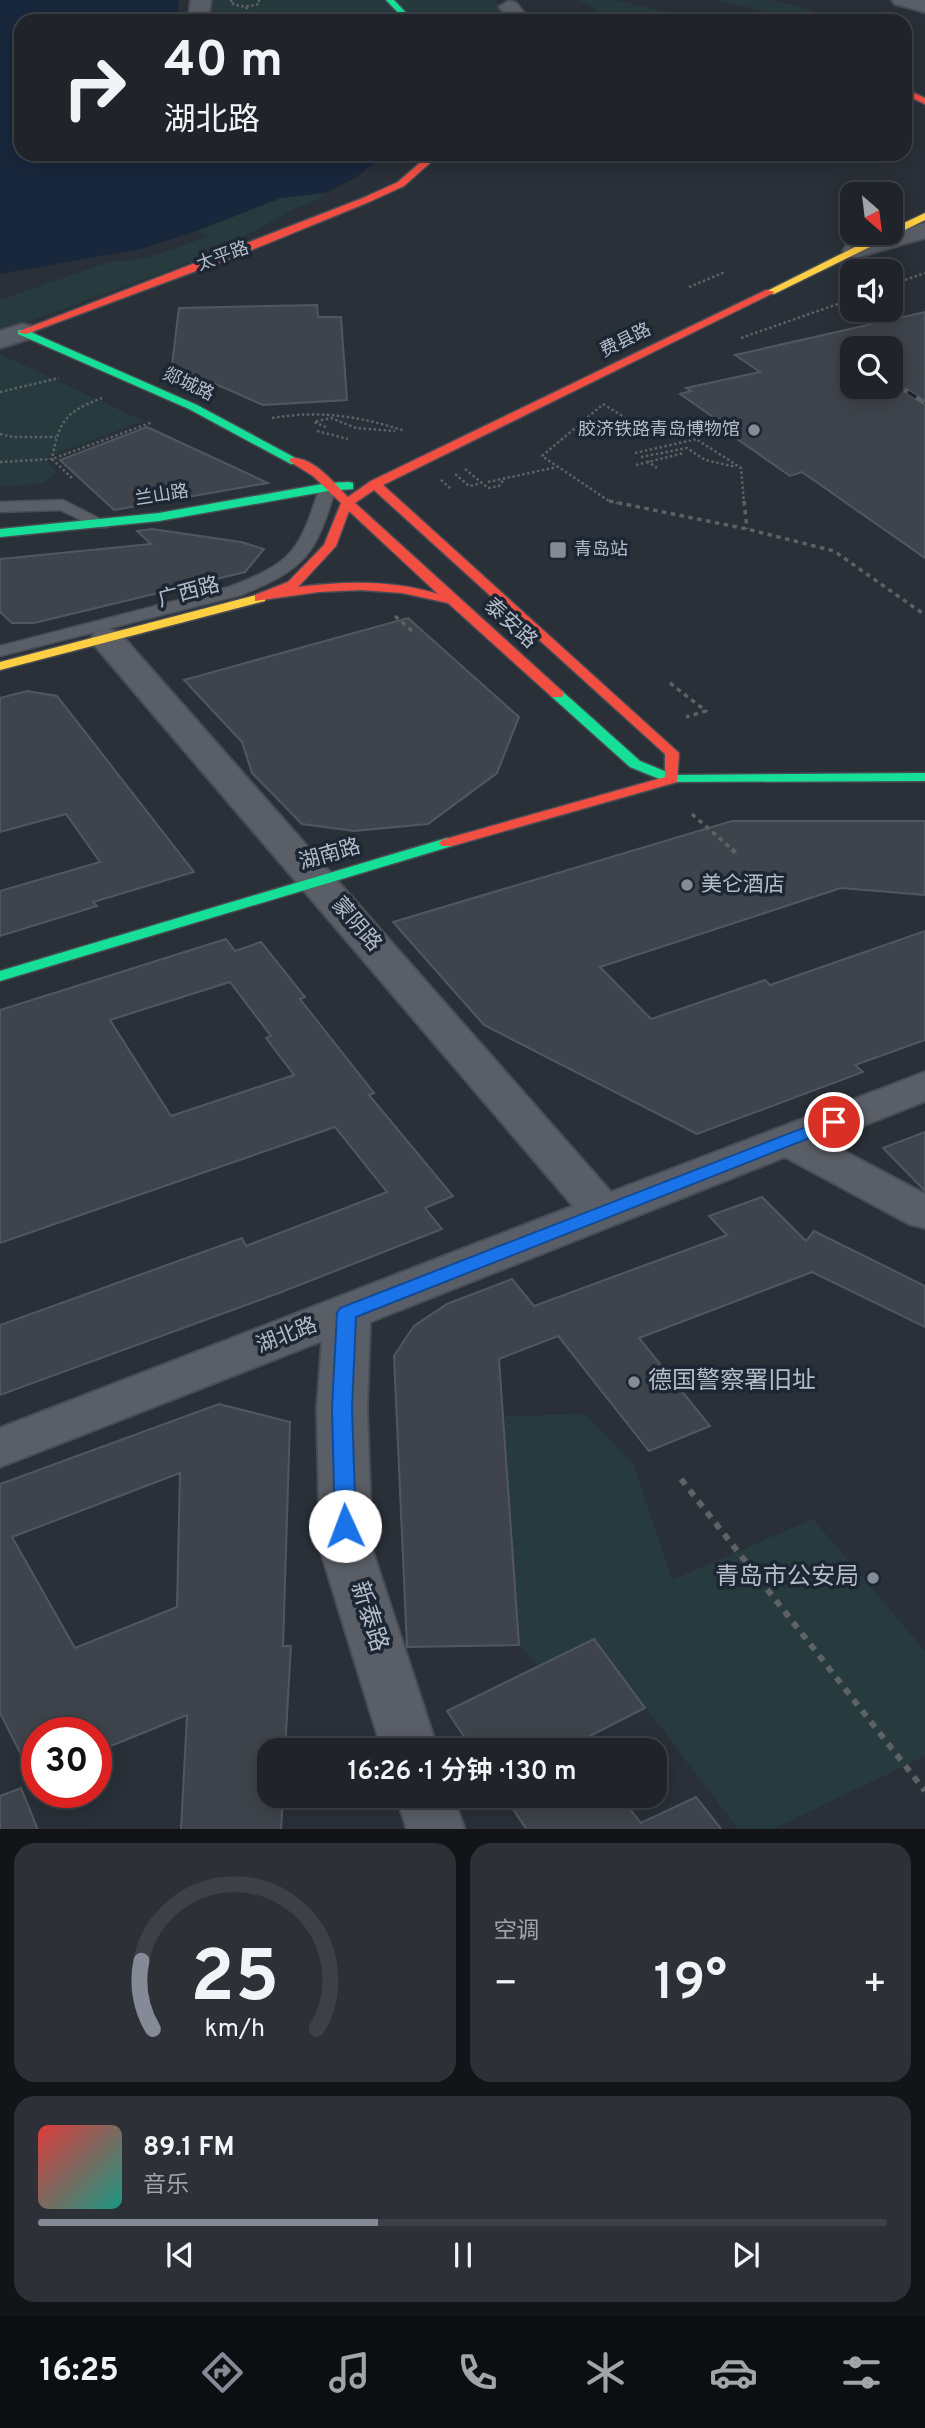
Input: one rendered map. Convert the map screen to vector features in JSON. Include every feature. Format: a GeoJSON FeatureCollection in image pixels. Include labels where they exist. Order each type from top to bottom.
{"type":"FeatureCollection","features":[{"type":"Feature","properties":{"kind":"main road"},"geometry":{"type":"LineString","coordinates":[[390,0],[403,14]]}},
{"type":"Feature","properties":{"kind":"main road","name":"太平路"},"geometry":{"type":"LineString","coordinates":[[11,336],[366,200],[401,184],[424,161]]}},
{"type":"Feature","properties":{"kind":"main road"},"geometry":{"type":"LineString","coordinates":[[903,211],[925,200]]}},
{"type":"Feature","properties":{"kind":"main road","name":"费县路"},"geometry":{"type":"LineString","coordinates":[[903,224],[925,216]]}},
{"type":"Feature","properties":{"kind":"main road","name":"费县路"},"geometry":{"type":"LineString","coordinates":[[593,360],[849,245]]}},
{"type":"Feature","properties":{"kind":"main road","name":"费县路"},"geometry":{"type":"LineString","coordinates":[[346,504],[375,484],[850,245]]}},
{"type":"Feature","properties":{"kind":"main road","name":"郯城路"},"geometry":{"type":"LineString","coordinates":[[11,336],[193,407],[317,473],[328,487]]}},
{"type":"Feature","properties":{"kind":"main road"},"geometry":{"type":"LineString","coordinates":[[328,487],[354,475]]}},
{"type":"Feature","properties":{"kind":"main road"},"geometry":{"type":"LineString","coordinates":[[328,487],[375,484]]}},
{"type":"Feature","properties":{"kind":"main road","name":"泰安路"},"geometry":{"type":"LineString","coordinates":[[375,484],[672,753],[672,779]]}},
{"type":"Feature","properties":{"kind":"main road","name":"泰安路"},"geometry":{"type":"LineString","coordinates":[[328,487],[635,764],[672,779],[925,777]]}},
{"type":"Feature","properties":{"kind":"main road","name":"兰山路"},"geometry":{"type":"LineString","coordinates":[[0,533],[159,517],[328,487]]}},
{"type":"Feature","properties":{"kind":"main road","name":"广西路"},"geometry":{"type":"LineString","coordinates":[[0,666],[274,594],[293,585],[330,546],[346,504]]}},
{"type":"Feature","properties":{"kind":"main road"},"geometry":{"type":"LineString","coordinates":[[274,594],[346,584],[384,583],[417,589],[459,607]]}},
{"type":"Feature","properties":{"kind":"main road","name":"湖南路"},"geometry":{"type":"LineString","coordinates":[[0,976],[318,880],[672,779]]}},
{"type":"Feature","properties":{"kind":"street"},"geometry":{"type":"LineString","coordinates":[[902,0],[925,6]]}},
{"type":"Feature","properties":{"kind":"street"},"geometry":{"type":"LineString","coordinates":[[903,234],[925,230]]}},
{"type":"Feature","properties":{"kind":"street","name":"蒙阴路"},"geometry":{"type":"LineString","coordinates":[[107,639],[604,1213]]}},
{"type":"Feature","properties":{"kind":"street","name":"湖北路"},"geometry":{"type":"LineString","coordinates":[[0,1448],[925,1086]]}},
{"type":"Feature","properties":{"kind":"street"},"geometry":{"type":"LineString","coordinates":[[789,1140],[925,1213]]}},
{"type":"Feature","properties":{"kind":"street","name":"新泰路"},"geometry":{"type":"LineString","coordinates":[[347,1313],[342,1408],[346,1549],[406,1738]]}},
{"type":"Feature","properties":{"kind":"street"},"geometry":{"type":"LineString","coordinates":[[429,1808],[436,1829]]}},
{"type":"Feature","properties":{"kind":"lane","name":"广西路"},"geometry":{"type":"LineString","coordinates":[[0,651],[235,591],[262,581],[289,563],[313,536],[328,487]]}},
{"type":"Feature","properties":{"kind":"lane"},"geometry":{"type":"LineString","coordinates":[[0,495],[37,493],[102,524]]}},
{"type":"Feature","properties":{"kind":"lane"},"geometry":{"type":"LineString","coordinates":[[0,507],[63,505]]}},
{"type":"Feature","properties":{"kind":"lane"},"geometry":{"type":"LineString","coordinates":[[0,521],[85,516]]}},
{"type":"Feature","properties":{"kind":"path"},"geometry":{"type":"LineString","coordinates":[[232,0],[230,2],[233,5],[246,6],[259,4],[259,0]]}},
{"type":"Feature","properties":{"kind":"path"},"geometry":{"type":"LineString","coordinates":[[246,6],[249,14]]}},
{"type":"Feature","properties":{"kind":"path"},"geometry":{"type":"LineString","coordinates":[[689,288],[725,272]]}},
{"type":"Feature","properties":{"kind":"path"},"geometry":{"type":"LineString","coordinates":[[903,281],[925,273]]}},
{"type":"Feature","properties":{"kind":"path"},"geometry":{"type":"LineString","coordinates":[[731,343],[840,303]]}},
{"type":"Feature","properties":{"kind":"path"},"geometry":{"type":"LineString","coordinates":[[0,392],[59,378]]}},
{"type":"Feature","properties":{"kind":"path"},"geometry":{"type":"LineString","coordinates":[[52,459],[57,430],[71,409],[102,398]]}},
{"type":"Feature","properties":{"kind":"path"},"geometry":{"type":"LineString","coordinates":[[615,398],[603,404],[542,456],[609,501],[747,529],[834,551],[925,615]]}},
{"type":"Feature","properties":{"kind":"path"},"geometry":{"type":"LineString","coordinates":[[603,404],[642,428],[679,428],[741,468]]}},
{"type":"Feature","properties":{"kind":"path"},"geometry":{"type":"LineString","coordinates":[[265,420],[298,413],[335,412],[404,431],[356,428],[331,418],[314,422],[326,427],[317,431],[348,439]]}},
{"type":"Feature","properties":{"kind":"path"},"geometry":{"type":"LineString","coordinates":[[0,462],[52,459],[153,422]]}},
{"type":"Feature","properties":{"kind":"path"},"geometry":{"type":"LineString","coordinates":[[0,434],[13,437],[56,437]]}},
{"type":"Feature","properties":{"kind":"path"},"geometry":{"type":"LineString","coordinates":[[657,468],[635,453],[698,439]]}},
{"type":"Feature","properties":{"kind":"path"},"geometry":{"type":"LineString","coordinates":[[641,457],[687,448],[705,460],[741,468]]}},
{"type":"Feature","properties":{"kind":"path"},"geometry":{"type":"LineString","coordinates":[[636,465],[684,453]]}},
{"type":"Feature","properties":{"kind":"path"},"geometry":{"type":"LineString","coordinates":[[52,459],[72,478]]}},
{"type":"Feature","properties":{"kind":"path"},"geometry":{"type":"LineString","coordinates":[[461,465],[488,488],[499,486],[505,478]]}},
{"type":"Feature","properties":{"kind":"path"},"geometry":{"type":"LineString","coordinates":[[488,482],[558,466]]}},
{"type":"Feature","properties":{"kind":"path"},"geometry":{"type":"LineString","coordinates":[[741,468],[747,529]]}},
{"type":"Feature","properties":{"kind":"path"},"geometry":{"type":"LineString","coordinates":[[449,469],[469,486],[478,484]]}},
{"type":"Feature","properties":{"kind":"path"},"geometry":{"type":"LineString","coordinates":[[386,607],[415,634]]}},
{"type":"Feature","properties":{"kind":"path"},"geometry":{"type":"LineString","coordinates":[[670,683],[706,711],[686,717]]}},
{"type":"Feature","properties":{"kind":"path"},"geometry":{"type":"LineString","coordinates":[[692,814],[736,853]]}},
{"type":"Feature","properties":{"kind":"path"},"geometry":{"type":"LineString","coordinates":[[681,1479],[925,1791]]}},
{"type":"Feature","properties":{"kind":"green space"},"geometry":{"type":"Polygon","coordinates":[[[212,0],[495,0],[505,14],[211,14],[212,0]]]}},
{"type":"Feature","properties":{"kind":"green space"},"geometry":{"type":"Polygon","coordinates":[[[579,0],[615,0],[675,14],[602,14],[579,0]]]}},
{"type":"Feature","properties":{"kind":"green space"},"geometry":{"type":"Polygon","coordinates":[[[715,0],[769,0],[814,10],[804,14],[776,14],[715,0]]]}},
{"type":"Feature","properties":{"kind":"green space"},"geometry":{"type":"Polygon","coordinates":[[[325,193],[318,200],[298,207],[208,256],[0,332],[0,300],[111,261],[149,257],[212,235],[194,232],[281,198],[325,193]]]}},
{"type":"Feature","properties":{"kind":"green space"},"geometry":{"type":"Polygon","coordinates":[[[0,354],[143,421],[44,458],[56,472],[44,483],[0,487],[0,354]]]}},
{"type":"Feature","properties":{"kind":"green space"},"geometry":{"type":"Polygon","coordinates":[[[585,1414],[633,1464],[672,1580],[813,1519],[925,1651],[925,1756],[773,1829],[738,1829],[594,1639],[538,1666],[519,1645],[504,1416],[585,1414]]]}},
{"type":"Feature","properties":{"kind":"water"},"geometry":{"type":"Polygon","coordinates":[[[0,0],[179,0],[178,14],[14,14],[14,161],[377,161],[355,178],[325,193],[281,198],[194,232],[141,249],[0,274],[0,0]]]}},
{"type":"Feature","properties":{"kind":"building"},"geometry":{"type":"Polygon","coordinates":[[[317,305],[318,317],[341,317],[347,400],[263,405],[172,365],[179,308],[317,305]]]}},
{"type":"Feature","properties":{"kind":"building"},"geometry":{"type":"Polygon","coordinates":[[[925,312],[925,558],[802,472],[790,476],[717,425],[723,424],[680,394],[691,391],[686,388],[760,372],[735,355],[881,322],[903,322],[903,317],[925,312]]]}},
{"type":"Feature","properties":{"kind":"building"},"geometry":{"type":"Polygon","coordinates":[[[147,427],[268,483],[114,510],[60,460],[147,427]]]}},
{"type":"Feature","properties":{"kind":"building"},"geometry":{"type":"Polygon","coordinates":[[[152,529],[241,542],[264,549],[245,572],[34,623],[12,623],[0,612],[0,559],[151,544],[137,531],[152,529]]]}},
{"type":"Feature","properties":{"kind":"building"},"geometry":{"type":"Polygon","coordinates":[[[408,618],[519,717],[497,773],[428,824],[354,831],[302,824],[252,773],[242,742],[184,680],[408,618]]]}},
{"type":"Feature","properties":{"kind":"building"},"geometry":{"type":"Polygon","coordinates":[[[27,691],[57,696],[194,872],[93,902],[97,906],[0,936],[0,891],[100,862],[66,814],[0,832],[0,698],[27,691]]]}},
{"type":"Feature","properties":{"kind":"building"},"geometry":{"type":"Polygon","coordinates":[[[732,821],[925,821],[925,895],[841,888],[600,967],[651,1019],[765,980],[770,985],[925,931],[925,1040],[855,1065],[863,1072],[697,1134],[484,1025],[393,922],[732,821]]]}},
{"type":"Feature","properties":{"kind":"building"},"geometry":{"type":"Polygon","coordinates":[[[226,939],[235,951],[261,942],[305,997],[300,999],[374,1093],[369,1095],[453,1196],[425,1208],[442,1229],[279,1293],[0,1395],[0,1325],[242,1238],[246,1246],[387,1192],[335,1127],[0,1243],[0,1010],[226,939]],[[230,982],[110,1020],[171,1116],[294,1075],[266,1038],[271,1036],[230,982]]]}},
{"type":"Feature","properties":{"kind":"building"},"geometry":{"type":"Polygon","coordinates":[[[925,1132],[925,1191],[883,1148],[925,1132]]]}},
{"type":"Feature","properties":{"kind":"building"},"geometry":{"type":"Polygon","coordinates":[[[762,1197],[806,1241],[814,1231],[925,1286],[925,1327],[812,1272],[639,1338],[710,1426],[649,1451],[558,1336],[499,1359],[519,1645],[407,1647],[394,1356],[414,1326],[447,1304],[512,1279],[534,1306],[727,1235],[709,1216],[762,1197]]]}},
{"type":"Feature","properties":{"kind":"building"},"geometry":{"type":"Polygon","coordinates":[[[219,1404],[290,1422],[283,1646],[291,1646],[286,1738],[257,1738],[257,1808],[282,1808],[281,1829],[181,1829],[187,1715],[112,1745],[112,1717],[21,1717],[21,1754],[0,1713],[0,1484],[219,1404]],[[180,1473],[12,1537],[75,1648],[177,1607],[180,1473]]]}},
{"type":"Feature","properties":{"kind":"building"},"geometry":{"type":"Polygon","coordinates":[[[594,1639],[645,1708],[586,1738],[465,1738],[447,1711],[594,1639]]]}},
{"type":"Feature","properties":{"kind":"building"},"geometry":{"type":"Polygon","coordinates":[[[21,1788],[21,1808],[29,1808],[38,1829],[0,1829],[0,1796],[21,1788]]]}},
{"type":"Feature","properties":{"kind":"building"},"geometry":{"type":"Polygon","coordinates":[[[696,1797],[721,1829],[526,1829],[512,1808],[629,1808],[641,1823],[696,1797]]]}},
{"type":"Feature","properties":{"kind":"railway"},"geometry":{"type":"LineString","coordinates":[[903,389],[925,403]]}},
{"type":"Feature","properties":{"kind":"traffic: fast"},"geometry":{"type":"LineString","coordinates":[[390,0],[403,14]]}},
{"type":"Feature","properties":{"kind":"traffic: fast"},"geometry":{"type":"LineString","coordinates":[[22,332],[193,407],[295,461]]}},
{"type":"Feature","properties":{"kind":"traffic: fast"},"geometry":{"type":"LineString","coordinates":[[0,533],[159,517],[328,487],[349,486]]}},
{"type":"Feature","properties":{"kind":"traffic: fast"},"geometry":{"type":"LineString","coordinates":[[557,694],[635,764],[672,779],[925,777]]}},
{"type":"Feature","properties":{"kind":"traffic: fast"},"geometry":{"type":"LineString","coordinates":[[0,976],[447,843]]}},
{"type":"Feature","properties":{"kind":"traffic: slow"},"geometry":{"type":"LineString","coordinates":[[770,292],[925,216]]}},
{"type":"Feature","properties":{"kind":"traffic: slow"},"geometry":{"type":"LineString","coordinates":[[0,666],[260,598]]}},
{"type":"Feature","properties":{"kind":"traffic: jam"},"geometry":{"type":"LineString","coordinates":[[912,95],[925,101]]}},
{"type":"Feature","properties":{"kind":"traffic: jam"},"geometry":{"type":"LineString","coordinates":[[22,332],[235,253],[366,200],[401,184],[427,161]]}},
{"type":"Feature","properties":{"kind":"traffic: jam"},"geometry":{"type":"LineString","coordinates":[[260,598],[293,585],[330,546],[346,504],[375,484],[770,292]]}},
{"type":"Feature","properties":{"kind":"traffic: jam"},"geometry":{"type":"LineString","coordinates":[[295,461],[317,473],[392,546],[557,694]]}},
{"type":"Feature","properties":{"kind":"traffic: jam"},"geometry":{"type":"LineString","coordinates":[[375,484],[672,753],[672,779]]}},
{"type":"Feature","properties":{"kind":"traffic: jam"},"geometry":{"type":"LineString","coordinates":[[276,594],[361,586],[402,589],[444,600]]}},
{"type":"Feature","properties":{"kind":"traffic: jam"},"geometry":{"type":"LineString","coordinates":[[447,843],[672,779]]}},
{"type":"Feature","properties":{"kind":"place","name":"胶济铁路青岛博物馆"},"geometry":{"type":"Point","coordinates":[754,430]}},
{"type":"Feature","properties":{"kind":"place","name":"青岛站"},"geometry":{"type":"Point","coordinates":[558,550]}},
{"type":"Feature","properties":{"kind":"place","name":"美仑酒店"},"geometry":{"type":"Point","coordinates":[687,885]}},
{"type":"Feature","properties":{"kind":"place","name":"德国警察署旧址"},"geometry":{"type":"Point","coordinates":[634,1382]}},
{"type":"Feature","properties":{"kind":"place","name":"青岛市公安局"},"geometry":{"type":"Point","coordinates":[873,1578]}},
{"type":"Feature","properties":{"kind":"route"},"geometry":{"type":"LineString","coordinates":[[345,1526],[342,1408],[347,1313],[834,1122]]}}]}
